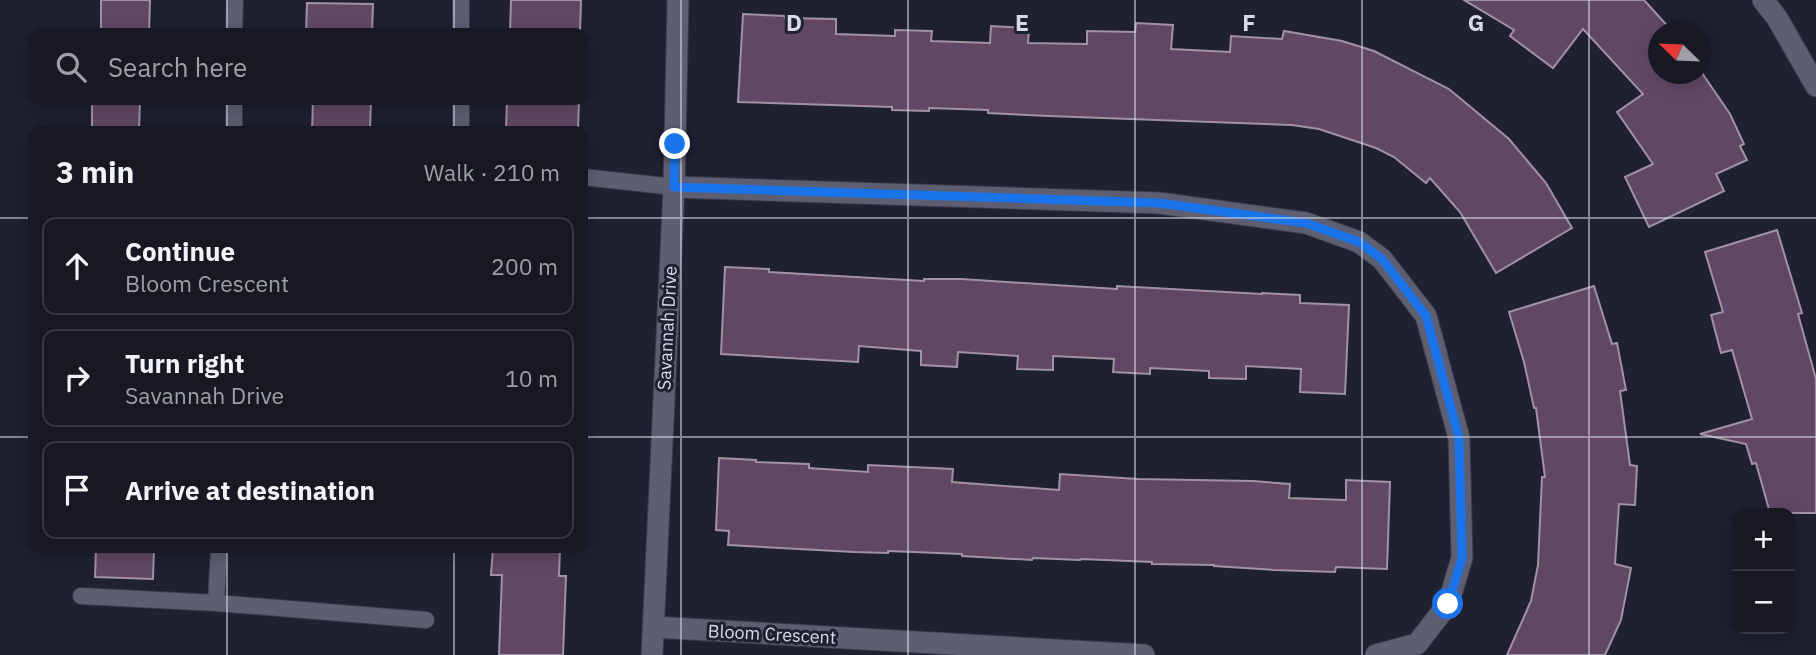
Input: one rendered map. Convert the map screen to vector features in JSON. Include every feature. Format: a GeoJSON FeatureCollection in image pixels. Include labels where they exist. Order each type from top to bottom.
{"type":"FeatureCollection","features":[{"type":"Feature","properties":{"kind":"street","name":"Savannah Drive"},"geometry":{"type":"LineString","coordinates":[[652,655],[674,187],[678,0]]}},
{"type":"Feature","properties":{"kind":"street"},"geometry":{"type":"LineString","coordinates":[[1763,0],[1783,28],[1816,86]]}},
{"type":"Feature","properties":{"kind":"street"},"geometry":{"type":"LineString","coordinates":[[674,187],[1159,203],[1306,223],[1359,242],[1382,259],[1426,316],[1459,438],[1462,558],[1448,604],[1417,644],[1376,655]]}},
{"type":"Feature","properties":{"kind":"street","name":"Bloom Crescent"},"geometry":{"type":"LineString","coordinates":[[653,627],[1144,655]]}},
{"type":"Feature","properties":{"kind":"lane"},"geometry":{"type":"LineString","coordinates":[[234,28],[235,0]]}},
{"type":"Feature","properties":{"kind":"lane"},"geometry":{"type":"LineString","coordinates":[[461,0],[461,28]]}},
{"type":"Feature","properties":{"kind":"lane"},"geometry":{"type":"LineString","coordinates":[[234,105],[234,126]]}},
{"type":"Feature","properties":{"kind":"lane"},"geometry":{"type":"LineString","coordinates":[[461,105],[461,126]]}},
{"type":"Feature","properties":{"kind":"lane"},"geometry":{"type":"LineString","coordinates":[[588,178],[674,187]]}},
{"type":"Feature","properties":{"kind":"lane"},"geometry":{"type":"LineString","coordinates":[[216,603],[219,553]]}},
{"type":"Feature","properties":{"kind":"lane"},"geometry":{"type":"LineString","coordinates":[[81,596],[216,603],[426,620]]}},
{"type":"Feature","properties":{"kind":"building"},"geometry":{"type":"Polygon","coordinates":[[[101,0],[150,0],[149,28],[101,28],[101,0]]]}},
{"type":"Feature","properties":{"kind":"building"},"geometry":{"type":"Polygon","coordinates":[[[511,0],[581,0],[580,28],[510,28],[511,0]]]}},
{"type":"Feature","properties":{"kind":"building"},"geometry":{"type":"Polygon","coordinates":[[[1464,0],[1644,0],[1663,21],[1648,21],[1648,84],[1710,84],[1730,114],[1744,144],[1740,146],[1747,160],[1716,174],[1724,191],[1649,227],[1625,177],[1653,164],[1617,112],[1643,94],[1583,29],[1553,68],[1510,36],[1514,30],[1464,0]]]}},
{"type":"Feature","properties":{"kind":"building"},"geometry":{"type":"Polygon","coordinates":[[[307,3],[373,4],[372,28],[306,28],[307,3]]]}},
{"type":"Feature","properties":{"kind":"building"},"geometry":{"type":"Polygon","coordinates":[[[743,14],[836,19],[836,34],[895,36],[895,30],[932,31],[931,41],[990,43],[991,26],[1029,28],[1028,43],[1087,44],[1087,31],[1135,32],[1136,23],[1173,25],[1171,49],[1230,52],[1231,36],[1282,39],[1284,31],[1342,41],[1374,51],[1449,89],[1509,139],[1546,183],[1572,228],[1496,273],[1460,212],[1430,178],[1426,183],[1394,157],[1376,148],[1319,129],[1292,125],[988,113],[988,110],[892,110],[892,107],[738,102],[743,14]]]}},
{"type":"Feature","properties":{"kind":"building"},"geometry":{"type":"Polygon","coordinates":[[[92,105],[140,105],[139,126],[92,126],[92,105]]]}},
{"type":"Feature","properties":{"kind":"building"},"geometry":{"type":"Polygon","coordinates":[[[313,105],[371,105],[370,126],[312,126],[313,105]]]}},
{"type":"Feature","properties":{"kind":"building"},"geometry":{"type":"Polygon","coordinates":[[[507,105],[579,105],[578,126],[506,126],[507,105]]]}},
{"type":"Feature","properties":{"kind":"building"},"geometry":{"type":"Polygon","coordinates":[[[1777,230],[1802,313],[1798,314],[1816,379],[1816,513],[1795,513],[1795,508],[1769,508],[1756,463],[1752,464],[1746,444],[1700,434],[1752,419],[1732,350],[1721,353],[1711,315],[1723,312],[1705,252],[1777,230]]]}},
{"type":"Feature","properties":{"kind":"building"},"geometry":{"type":"Polygon","coordinates":[[[725,267],[924,281],[961,279],[1117,289],[1117,286],[1300,295],[1300,303],[1349,305],[1345,394],[1300,392],[1301,369],[1246,366],[1246,379],[1209,378],[1209,371],[1150,368],[1150,374],[1113,372],[1114,359],[1053,356],[1053,370],[1017,369],[1018,356],[958,352],[957,367],[921,365],[921,351],[859,346],[858,362],[721,354],[725,267]]]}},
{"type":"Feature","properties":{"kind":"building"},"geometry":{"type":"Polygon","coordinates":[[[1594,286],[1612,344],[1617,343],[1626,390],[1620,391],[1630,465],[1637,466],[1635,505],[1619,504],[1615,564],[1631,568],[1621,620],[1605,655],[1507,655],[1531,601],[1538,565],[1542,477],[1545,477],[1536,408],[1509,312],[1594,286]]]}},
{"type":"Feature","properties":{"kind":"building"},"geometry":{"type":"Polygon","coordinates":[[[719,458],[809,464],[809,468],[868,472],[868,465],[953,469],[952,482],[1059,490],[1060,474],[1290,484],[1289,498],[1346,500],[1346,480],[1390,482],[1387,569],[1336,567],[1335,572],[1274,570],[1152,562],[1032,560],[962,554],[854,552],[728,545],[729,531],[716,530],[719,458]]]}},
{"type":"Feature","properties":{"kind":"building"},"geometry":{"type":"Polygon","coordinates":[[[96,553],[154,553],[153,579],[95,577],[96,553]]]}},
{"type":"Feature","properties":{"kind":"building"},"geometry":{"type":"Polygon","coordinates":[[[493,553],[560,553],[559,576],[566,576],[563,655],[499,655],[502,575],[491,575],[493,553]]]}},
{"type":"Feature","properties":{"kind":"route"},"geometry":{"type":"LineString","coordinates":[[675,144],[674,187],[1159,203],[1306,223],[1359,242],[1382,259],[1426,316],[1459,438],[1462,558],[1448,604]]}}]}
